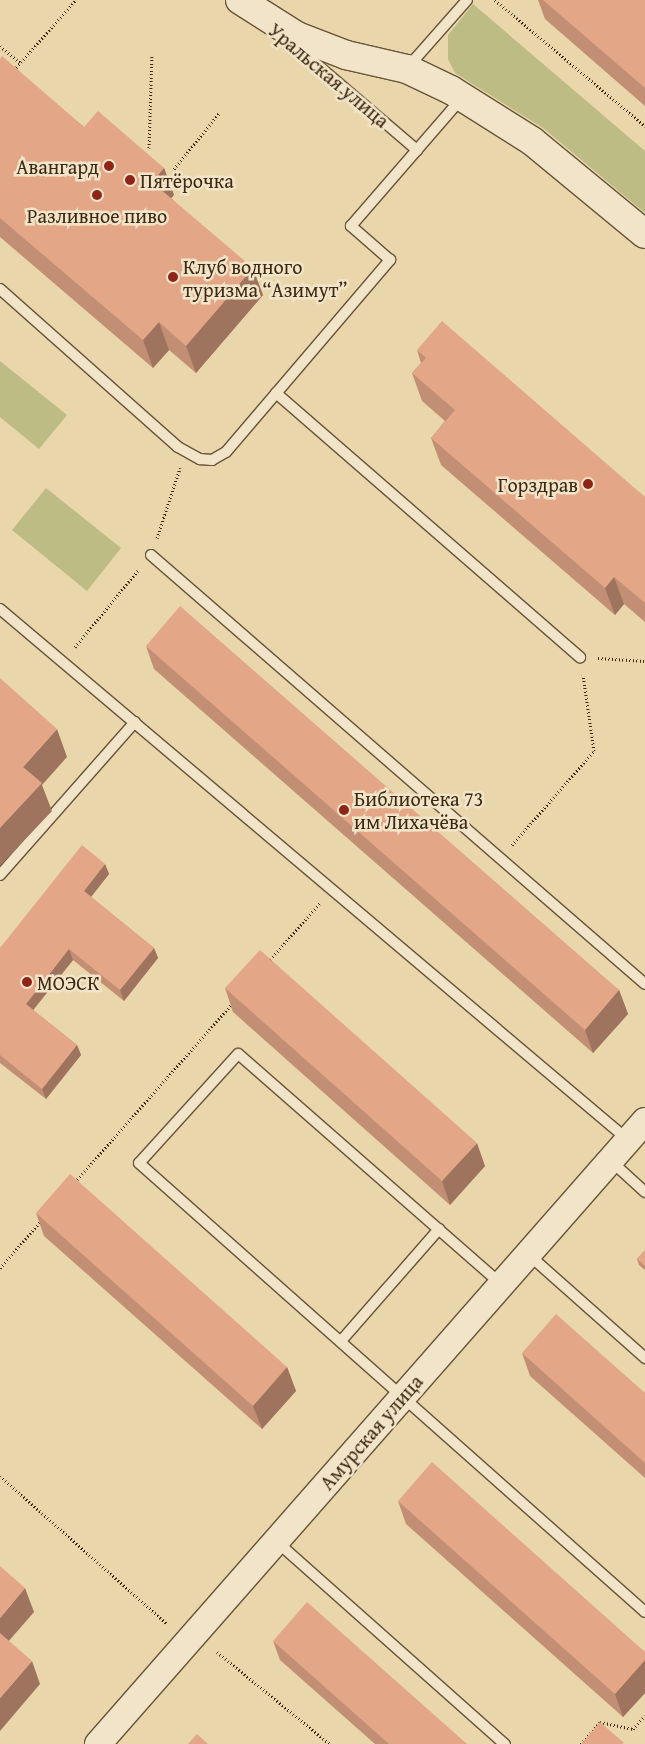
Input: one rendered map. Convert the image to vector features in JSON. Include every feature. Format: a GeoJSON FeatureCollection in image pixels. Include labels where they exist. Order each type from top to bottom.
{"type":"FeatureCollection","features":[{"type":"Feature","properties":{"kind":"main road"},"geometry":{"type":"LineString","coordinates":[[244,3],[297,36],[346,55],[407,69],[463,97],[532,141],[645,234]]}},
{"type":"Feature","properties":{"kind":"street","name":"Амурская улица"},"geometry":{"type":"LineString","coordinates":[[98,1744],[637,1130]]}},
{"type":"Feature","properties":{"kind":"lane"},"geometry":{"type":"LineString","coordinates":[[407,69],[467,0]]}},
{"type":"Feature","properties":{"kind":"lane","name":"Уральская улица"},"geometry":{"type":"LineString","coordinates":[[244,3],[417,150]]}},
{"type":"Feature","properties":{"kind":"lane"},"geometry":{"type":"LineString","coordinates":[[0,289],[178,447],[200,459],[212,460],[226,452],[390,260],[351,226],[463,97]]}},
{"type":"Feature","properties":{"kind":"lane"},"geometry":{"type":"LineString","coordinates":[[276,393],[580,657]]}},
{"type":"Feature","properties":{"kind":"lane"},"geometry":{"type":"LineString","coordinates":[[151,555],[645,984]]}},
{"type":"Feature","properties":{"kind":"lane"},"geometry":{"type":"LineString","coordinates":[[0,610],[332,889],[637,1130]]}},
{"type":"Feature","properties":{"kind":"lane"},"geometry":{"type":"LineString","coordinates":[[0,875],[135,722]]}},
{"type":"Feature","properties":{"kind":"lane"},"geometry":{"type":"LineString","coordinates":[[502,1284],[238,1054],[139,1163],[404,1396],[645,1612]]}},
{"type":"Feature","properties":{"kind":"lane"},"geometry":{"type":"LineString","coordinates":[[610,1160],[645,1192]]}},
{"type":"Feature","properties":{"kind":"lane"},"geometry":{"type":"LineString","coordinates":[[341,1341],[439,1229]]}},
{"type":"Feature","properties":{"kind":"lane"},"geometry":{"type":"LineString","coordinates":[[528,1254],[645,1358]]}},
{"type":"Feature","properties":{"kind":"lane"},"geometry":{"type":"LineString","coordinates":[[275,1541],[505,1744]]}},
{"type":"Feature","properties":{"kind":"path"},"geometry":{"type":"LineString","coordinates":[[13,71],[76,0]]}},
{"type":"Feature","properties":{"kind":"path"},"geometry":{"type":"LineString","coordinates":[[495,0],[645,126]]}},
{"type":"Feature","properties":{"kind":"path"},"geometry":{"type":"LineString","coordinates":[[0,46],[20,63]]}},
{"type":"Feature","properties":{"kind":"path"},"geometry":{"type":"LineString","coordinates":[[149,148],[152,54]]}},
{"type":"Feature","properties":{"kind":"path"},"geometry":{"type":"LineString","coordinates":[[174,169],[220,112]]}},
{"type":"Feature","properties":{"kind":"path"},"geometry":{"type":"LineString","coordinates":[[500,859],[594,751],[580,657],[645,662]]}},
{"type":"Feature","properties":{"kind":"path"},"geometry":{"type":"LineString","coordinates":[[267,964],[332,889]]}},
{"type":"Feature","properties":{"kind":"path"},"geometry":{"type":"LineString","coordinates":[[72,1186],[234,1001]]}},
{"type":"Feature","properties":{"kind":"path"},"geometry":{"type":"LineString","coordinates":[[0,1268],[46,1216]]}},
{"type":"Feature","properties":{"kind":"path"},"geometry":{"type":"LineString","coordinates":[[0,1476],[166,1623]]}},
{"type":"Feature","properties":{"kind":"path"},"geometry":{"type":"LineString","coordinates":[[217,1652],[330,1744]]}},
{"type":"Feature","properties":{"kind":"path"},"geometry":{"type":"LineString","coordinates":[[580,1744],[600,1722],[633,1729],[645,1715]]}},
{"type":"Feature","properties":{"kind":"shaded area"},"geometry":{"type":"Polygon","coordinates":[[[473,4],[645,151],[645,213],[543,128],[455,73],[448,59],[448,35],[473,4]]]}},
{"type":"Feature","properties":{"kind":"shaded area"},"geometry":{"type":"Polygon","coordinates":[[[0,361],[67,415],[39,449],[0,417],[0,361]]]}},
{"type":"Feature","properties":{"kind":"shaded area"},"geometry":{"type":"Polygon","coordinates":[[[46,488],[121,548],[87,591],[12,530],[46,488]]]}},
{"type":"Feature","properties":{"kind":"building"},"geometry":{"type":"Polygon","coordinates":[[[543,0],[645,0],[645,88],[543,0]]]}},
{"type":"Feature","properties":{"kind":"building"},"geometry":{"type":"Polygon","coordinates":[[[2,56],[84,127],[98,111],[164,168],[152,182],[253,268],[186,346],[159,322],[143,340],[0,218],[0,59],[2,56]]]}},
{"type":"Feature","properties":{"kind":"building"},"geometry":{"type":"Polygon","coordinates":[[[442,321],[645,497],[645,603],[614,577],[605,588],[431,438],[455,410],[412,373],[426,358],[417,350],[442,321]]]}},
{"type":"Feature","properties":{"kind":"building"},"geometry":{"type":"Polygon","coordinates":[[[180,606],[619,990],[585,1030],[146,646],[180,606]]]}},
{"type":"Feature","properties":{"kind":"building"},"geometry":{"type":"Polygon","coordinates":[[[0,678],[57,729],[23,767],[42,783],[0,828],[0,678]]]}},
{"type":"Feature","properties":{"kind":"building","name":"МОЭСК"},"geometry":{"type":"Polygon","coordinates":[[[82,845],[105,864],[84,891],[154,948],[120,990],[69,949],[26,1004],[77,1045],[42,1089],[0,1055],[0,948],[82,845]]]}},
{"type":"Feature","properties":{"kind":"building"},"geometry":{"type":"Polygon","coordinates":[[[260,950],[477,1143],[442,1181],[225,988],[260,950]]]}},
{"type":"Feature","properties":{"kind":"building"},"geometry":{"type":"Polygon","coordinates":[[[70,1174],[287,1367],[253,1406],[36,1213],[70,1174]]]}},
{"type":"Feature","properties":{"kind":"building"},"geometry":{"type":"Polygon","coordinates":[[[645,1250],[645,1266],[637,1259],[645,1250]]]}},
{"type":"Feature","properties":{"kind":"building"},"geometry":{"type":"Polygon","coordinates":[[[556,1314],[645,1393],[645,1463],[522,1353],[556,1314]]]}},
{"type":"Feature","properties":{"kind":"building"},"geometry":{"type":"Polygon","coordinates":[[[432,1462],[645,1652],[645,1660],[615,1694],[398,1501],[432,1462]]]}},
{"type":"Feature","properties":{"kind":"building"},"geometry":{"type":"Polygon","coordinates":[[[0,1566],[25,1588],[0,1618],[0,1566]]]}},
{"type":"Feature","properties":{"kind":"building"},"geometry":{"type":"Polygon","coordinates":[[[307,1602],[467,1744],[389,1744],[273,1641],[307,1602]]]}},
{"type":"Feature","properties":{"kind":"building"},"geometry":{"type":"Polygon","coordinates":[[[0,1633],[32,1661],[0,1698],[0,1633]]]}},
{"type":"Feature","properties":{"kind":"building"},"geometry":{"type":"Polygon","coordinates":[[[600,1722],[624,1743],[581,1744],[600,1722]]]}},
{"type":"Feature","properties":{"kind":"building"},"geometry":{"type":"Polygon","coordinates":[[[197,1734],[208,1744],[188,1744],[197,1734]]]}},
{"type":"Feature","properties":{"kind":"place","name":"Авангард"},"geometry":{"type":"Point","coordinates":[109,166]}},
{"type":"Feature","properties":{"kind":"place","name":"Пятёрочка"},"geometry":{"type":"Point","coordinates":[130,180]}},
{"type":"Feature","properties":{"kind":"place","name":"Разливное пиво"},"geometry":{"type":"Point","coordinates":[97,195]}},
{"type":"Feature","properties":{"kind":"place","name":"Клуб водного туризма “Азимут”"},"geometry":{"type":"Point","coordinates":[173,277]}},
{"type":"Feature","properties":{"kind":"place","name":"Горздрав"},"geometry":{"type":"Point","coordinates":[588,484]}},
{"type":"Feature","properties":{"kind":"place","name":"Библиотека 73 им Лихачёва"},"geometry":{"type":"Point","coordinates":[344,810]}},
{"type":"Feature","properties":{"kind":"place","name":"МОЭСК"},"geometry":{"type":"Point","coordinates":[27,982]}}]}
